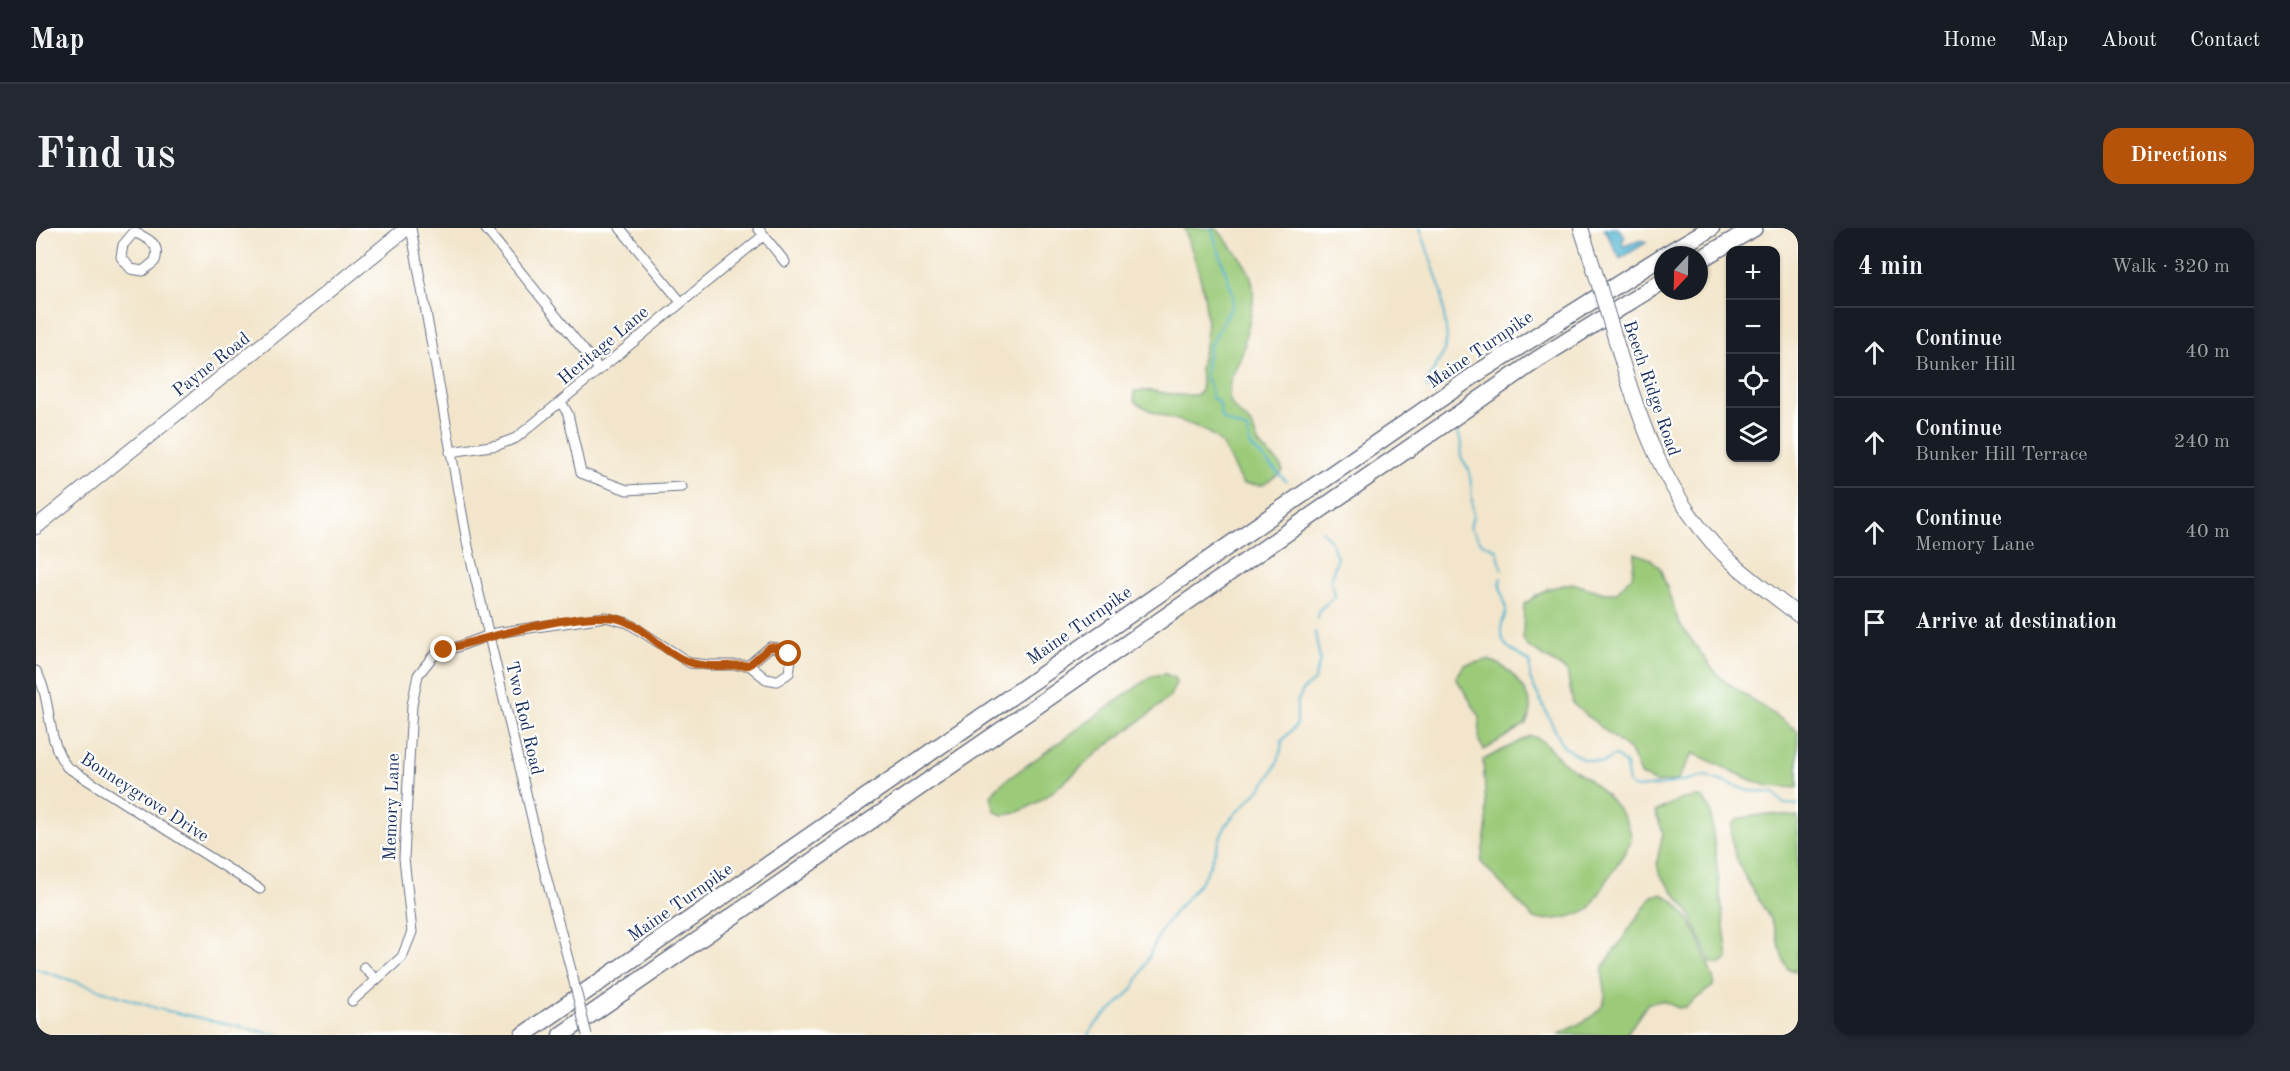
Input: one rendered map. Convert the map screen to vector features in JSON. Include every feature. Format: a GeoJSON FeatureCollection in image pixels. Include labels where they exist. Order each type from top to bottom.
{"type":"FeatureCollection","features":[{"type":"Feature","properties":{"kind":"highway","name":"Maine Turnpike"},"geometry":{"type":"LineString","coordinates":[[1681,246],[1711,228]]}},
{"type":"Feature","properties":{"kind":"highway"},"geometry":{"type":"LineString","coordinates":[[1708,255],[1754,228]]}},
{"type":"Feature","properties":{"kind":"highway","name":"Maine Turnpike"},"geometry":{"type":"LineString","coordinates":[[523,1035],[1479,372],[1654,262]]}},
{"type":"Feature","properties":{"kind":"highway"},"geometry":{"type":"LineString","coordinates":[[561,1035],[1529,366],[1654,287]]}},
{"type":"Feature","properties":{"kind":"main road","name":"Payne Road"},"geometry":{"type":"LineString","coordinates":[[36,527],[409,228]]}},
{"type":"Feature","properties":{"kind":"main road","name":"Beech Ridge Road"},"geometry":{"type":"LineString","coordinates":[[1581,228],[1644,430],[1673,490],[1704,532],[1723,553],[1798,615]]}},
{"type":"Feature","properties":{"kind":"street","name":"Two Rod Road"},"geometry":{"type":"LineString","coordinates":[[409,228],[450,452],[489,636],[543,865],[587,1035]]}},
{"type":"Feature","properties":{"kind":"street"},"geometry":{"type":"LineString","coordinates":[[485,228],[599,369]]}},
{"type":"Feature","properties":{"kind":"street"},"geometry":{"type":"LineString","coordinates":[[620,228],[681,302]]}},
{"type":"Feature","properties":{"kind":"street"},"geometry":{"type":"LineString","coordinates":[[134,230],[150,239],[157,249],[155,261],[143,271],[131,269],[122,257],[123,245],[134,230]]}},
{"type":"Feature","properties":{"kind":"street","name":"Heritage Lane"},"geometry":{"type":"LineString","coordinates":[[450,452],[509,442],[561,402],[761,232]]}},
{"type":"Feature","properties":{"kind":"street"},"geometry":{"type":"LineString","coordinates":[[761,232],[785,262]]}},
{"type":"Feature","properties":{"kind":"street"},"geometry":{"type":"LineString","coordinates":[[561,402],[568,414],[581,473],[627,490],[682,487]]}},
{"type":"Feature","properties":{"kind":"street","name":"Memory Lane"},"geometry":{"type":"LineString","coordinates":[[352,1001],[402,957],[412,932],[404,858],[415,684],[424,665],[438,653],[489,636],[610,617],[628,623],[690,663],[749,665]]}},
{"type":"Feature","properties":{"kind":"street"},"geometry":{"type":"LineString","coordinates":[[776,646],[789,654],[792,665],[785,677],[774,681],[763,677],[749,665],[765,649],[776,646]]}},
{"type":"Feature","properties":{"kind":"street","name":"Bonneygrove Drive"},"geometry":{"type":"LineString","coordinates":[[36,671],[43,687],[55,747],[67,767],[260,889]]}},
{"type":"Feature","properties":{"kind":"street"},"geometry":{"type":"LineString","coordinates":[[364,967],[376,980]]}},
{"type":"Feature","properties":{"kind":"green space"},"geometry":{"type":"Polygon","coordinates":[[[1184,228],[1216,228],[1246,266],[1250,276],[1253,287],[1251,315],[1243,351],[1231,380],[1229,395],[1234,408],[1252,425],[1259,444],[1279,463],[1283,471],[1263,485],[1243,484],[1218,440],[1204,430],[1153,412],[1135,401],[1134,391],[1191,395],[1199,394],[1201,388],[1200,367],[1206,339],[1206,311],[1198,268],[1184,228]]]}},
{"type":"Feature","properties":{"kind":"green space"},"geometry":{"type":"Polygon","coordinates":[[[1635,553],[1651,559],[1660,568],[1679,623],[1711,667],[1722,679],[1798,731],[1798,788],[1768,786],[1693,753],[1677,781],[1656,783],[1641,776],[1630,751],[1573,704],[1567,671],[1527,646],[1523,639],[1524,604],[1547,589],[1572,583],[1604,593],[1616,593],[1632,576],[1635,553]]]}},
{"type":"Feature","properties":{"kind":"green space"},"geometry":{"type":"Polygon","coordinates":[[[1488,660],[1503,667],[1517,680],[1526,695],[1531,711],[1526,724],[1484,750],[1479,741],[1480,717],[1456,678],[1464,665],[1488,660]]]}},
{"type":"Feature","properties":{"kind":"green space"},"geometry":{"type":"Polygon","coordinates":[[[1165,674],[1175,678],[1176,683],[1170,696],[1152,712],[1103,748],[1039,801],[1014,813],[1002,815],[995,811],[991,796],[998,786],[1152,676],[1165,674]]]}},
{"type":"Feature","properties":{"kind":"green space"},"geometry":{"type":"Polygon","coordinates":[[[1530,736],[1544,742],[1565,764],[1586,777],[1603,793],[1624,818],[1631,836],[1630,844],[1590,908],[1563,918],[1534,919],[1481,862],[1487,823],[1483,760],[1530,736]]]}},
{"type":"Feature","properties":{"kind":"green space"},"geometry":{"type":"Polygon","coordinates":[[[1703,798],[1710,808],[1728,959],[1720,965],[1711,963],[1688,910],[1659,873],[1657,862],[1663,832],[1655,812],[1678,800],[1703,798]]]}},
{"type":"Feature","properties":{"kind":"green space"},"geometry":{"type":"Polygon","coordinates":[[[1769,814],[1798,817],[1798,972],[1788,969],[1785,964],[1773,925],[1745,877],[1734,851],[1732,824],[1740,818],[1769,814]]]}},
{"type":"Feature","properties":{"kind":"green space"},"geometry":{"type":"Polygon","coordinates":[[[1661,894],[1681,908],[1695,931],[1714,981],[1713,986],[1685,1007],[1678,1008],[1663,1001],[1648,1003],[1626,1035],[1558,1035],[1587,1020],[1599,1009],[1605,996],[1603,967],[1652,896],[1661,894]]]}},
{"type":"Feature","properties":{"kind":"water"},"geometry":{"type":"Polygon","coordinates":[[[1604,228],[1618,228],[1625,236],[1622,243],[1624,246],[1641,240],[1647,242],[1620,259],[1604,228]]]}},
{"type":"Feature","properties":{"kind":"waterway"},"geometry":{"type":"LineString","coordinates":[[1211,228],[1233,294],[1232,306],[1209,347],[1205,376],[1211,388],[1212,398],[1220,405],[1220,415],[1224,420],[1247,430],[1250,445],[1286,481]]}},
{"type":"Feature","properties":{"kind":"waterway"},"geometry":{"type":"LineString","coordinates":[[1420,228],[1441,290],[1447,338],[1443,354],[1426,383],[1428,389]]}},
{"type":"Feature","properties":{"kind":"waterway"},"geometry":{"type":"LineString","coordinates":[[1457,431],[1462,443],[1461,457],[1469,470],[1471,484],[1473,516],[1470,528],[1482,543],[1497,550],[1502,570]]}},
{"type":"Feature","properties":{"kind":"waterway"},"geometry":{"type":"LineString","coordinates":[[1318,619],[1318,611],[1334,597],[1331,579],[1337,558],[1331,541],[1322,531]]}},
{"type":"Feature","properties":{"kind":"waterway"},"geometry":{"type":"LineString","coordinates":[[1501,578],[1500,586],[1506,610],[1502,624],[1502,638],[1508,648],[1530,662],[1530,679],[1563,746],[1583,759],[1604,763],[1613,756],[1618,757],[1626,765],[1629,784],[1635,788],[1659,786],[1706,776],[1750,791],[1774,793],[1784,804],[1798,805]]}},
{"type":"Feature","properties":{"kind":"waterway"},"geometry":{"type":"LineString","coordinates":[[1088,1035],[1132,989],[1163,928],[1206,873],[1229,821],[1272,773],[1281,753],[1282,741],[1297,724],[1297,703],[1303,690],[1314,681],[1320,660],[1315,632]]}},
{"type":"Feature","properties":{"kind":"waterway"},"geometry":{"type":"LineString","coordinates":[[36,969],[159,1009],[278,1035]]}},
{"type":"Feature","properties":{"kind":"route"},"geometry":{"type":"LineString","coordinates":[[444,650],[495,633],[605,617],[617,618],[628,623],[676,656],[694,664],[749,665],[762,651],[776,646],[789,654]]}}]}
